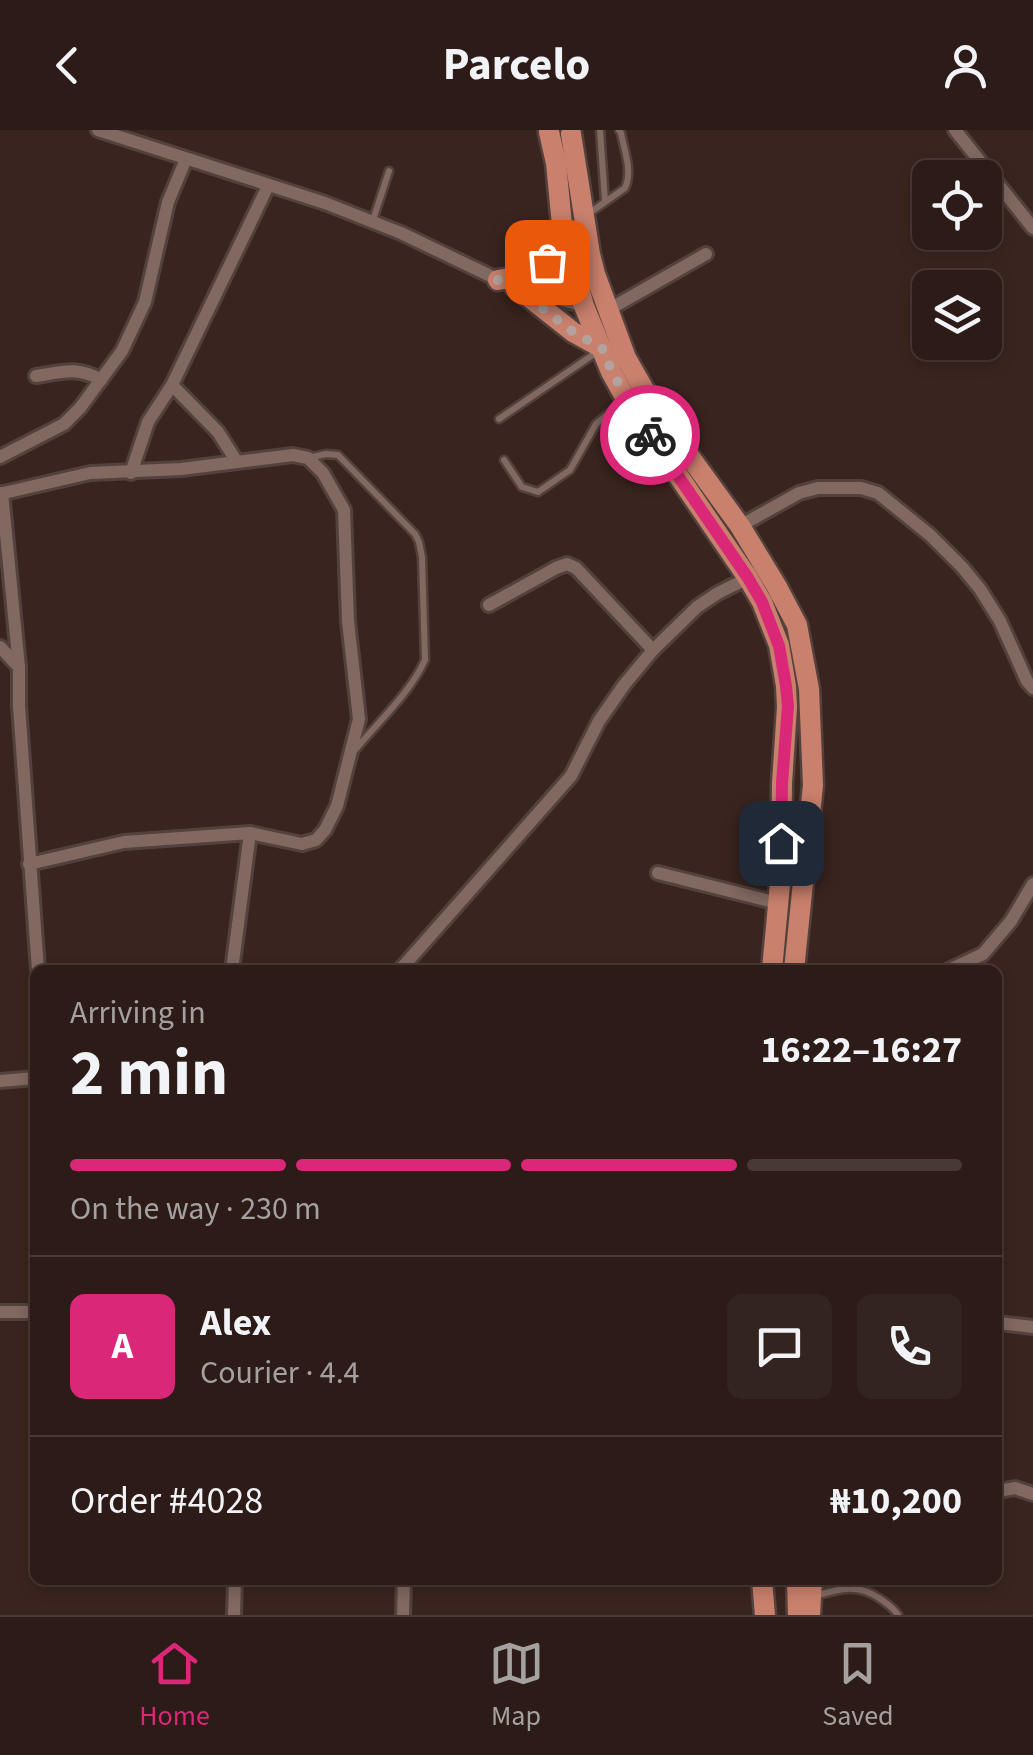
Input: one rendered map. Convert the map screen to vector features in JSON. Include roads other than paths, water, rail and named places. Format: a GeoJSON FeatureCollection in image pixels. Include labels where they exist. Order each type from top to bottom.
{"type":"FeatureCollection","features":[{"type":"Feature","properties":{"kind":"main road"},"geometry":{"type":"LineString","coordinates":[[561,132],[596,274],[626,358],[740,526],[778,587],[796,625],[808,689],[813,784],[795,965]]}},
{"type":"Feature","properties":{"kind":"main road"},"geometry":{"type":"LineString","coordinates":[[561,132],[556,163],[562,225],[584,306],[611,372],[748,578],[779,646],[788,706],[772,965]]}},
{"type":"Feature","properties":{"kind":"main road"},"geometry":{"type":"LineString","coordinates":[[507,283],[533,274],[567,240]]}},
{"type":"Feature","properties":{"kind":"main road"},"geometry":{"type":"LineString","coordinates":[[507,283],[573,332],[602,348]]}},
{"type":"Feature","properties":{"kind":"main road"},"geometry":{"type":"LineString","coordinates":[[762,1585],[765,1615]]}},
{"type":"Feature","properties":{"kind":"main road"},"geometry":{"type":"LineString","coordinates":[[774,1585],[774,1615]]}},
{"type":"Feature","properties":{"kind":"main road"},"geometry":{"type":"LineString","coordinates":[[798,1585],[798,1615]]}},
{"type":"Feature","properties":{"kind":"street"},"geometry":{"type":"LineString","coordinates":[[98,130],[324,203],[507,283],[584,306]]}},
{"type":"Feature","properties":{"kind":"street"},"geometry":{"type":"LineString","coordinates":[[955,130],[1033,228]]}},
{"type":"Feature","properties":{"kind":"street"},"geometry":{"type":"LineString","coordinates":[[0,458],[64,424],[122,351],[145,302],[168,202],[186,159]]}},
{"type":"Feature","properties":{"kind":"street"},"geometry":{"type":"LineString","coordinates":[[132,472],[148,422],[172,385],[268,186]]}},
{"type":"Feature","properties":{"kind":"street"},"geometry":{"type":"LineString","coordinates":[[608,310],[706,254]]}},
{"type":"Feature","properties":{"kind":"street"},"geometry":{"type":"LineString","coordinates":[[36,376],[74,370],[101,380]]}},
{"type":"Feature","properties":{"kind":"street"},"geometry":{"type":"LineString","coordinates":[[172,385],[218,432],[237,462]]}},
{"type":"Feature","properties":{"kind":"street"},"geometry":{"type":"LineString","coordinates":[[29,864],[124,842],[250,833],[302,844],[316,840],[324,830],[338,806],[359,719],[348,621],[344,510],[323,472],[308,458],[292,454],[90,474],[1,493],[19,667],[19,706],[29,864],[38,965]]}},
{"type":"Feature","properties":{"kind":"street"},"geometry":{"type":"LineString","coordinates":[[740,526],[799,493],[818,488],[861,488],[878,494],[962,566],[1000,620],[1033,688]]}},
{"type":"Feature","properties":{"kind":"street"},"geometry":{"type":"LineString","coordinates":[[489,605],[567,564],[576,568],[653,650]]}},
{"type":"Feature","properties":{"kind":"street"},"geometry":{"type":"LineString","coordinates":[[404,965],[571,776],[599,721],[653,650],[697,607],[748,578]]}},
{"type":"Feature","properties":{"kind":"street"},"geometry":{"type":"LineString","coordinates":[[0,646],[19,667]]}},
{"type":"Feature","properties":{"kind":"street"},"geometry":{"type":"LineString","coordinates":[[233,965],[250,833]]}},
{"type":"Feature","properties":{"kind":"street"},"geometry":{"type":"LineString","coordinates":[[658,872],[778,903]]}},
{"type":"Feature","properties":{"kind":"street"},"geometry":{"type":"LineString","coordinates":[[960,965],[983,954],[1011,921],[1033,884]]}},
{"type":"Feature","properties":{"kind":"street"},"geometry":{"type":"LineString","coordinates":[[0,1081],[30,1078]]}},
{"type":"Feature","properties":{"kind":"street"},"geometry":{"type":"LineString","coordinates":[[0,1312],[30,1312]]}},
{"type":"Feature","properties":{"kind":"street"},"geometry":{"type":"LineString","coordinates":[[1002,1323],[1033,1327]]}},
{"type":"Feature","properties":{"kind":"street"},"geometry":{"type":"LineString","coordinates":[[1002,1490],[1014,1488],[1033,1494]]}},
{"type":"Feature","properties":{"kind":"street"},"geometry":{"type":"LineString","coordinates":[[234,1615],[235,1585]]}},
{"type":"Feature","properties":{"kind":"street"},"geometry":{"type":"LineString","coordinates":[[403,1615],[404,1585]]}},
{"type":"Feature","properties":{"kind":"lane"},"geometry":{"type":"LineString","coordinates":[[600,130],[605,200]]}},
{"type":"Feature","properties":{"kind":"lane"},"geometry":{"type":"LineString","coordinates":[[583,218],[628,182],[618,130]]}},
{"type":"Feature","properties":{"kind":"lane"},"geometry":{"type":"LineString","coordinates":[[372,221],[389,172]]}},
{"type":"Feature","properties":{"kind":"lane"},"geometry":{"type":"LineString","coordinates":[[498,419],[602,348]]}},
{"type":"Feature","properties":{"kind":"lane"},"geometry":{"type":"LineString","coordinates":[[504,460],[522,487],[538,492],[570,470],[596,424],[626,399]]}},
{"type":"Feature","properties":{"kind":"lane"},"geometry":{"type":"LineString","coordinates":[[308,458],[338,455],[415,534],[422,557],[425,660],[403,693],[348,757]]}},
{"type":"Feature","properties":{"kind":"lane"},"geometry":{"type":"LineString","coordinates":[[812,1597],[855,1587],[870,1591],[898,1615]]}}]}
